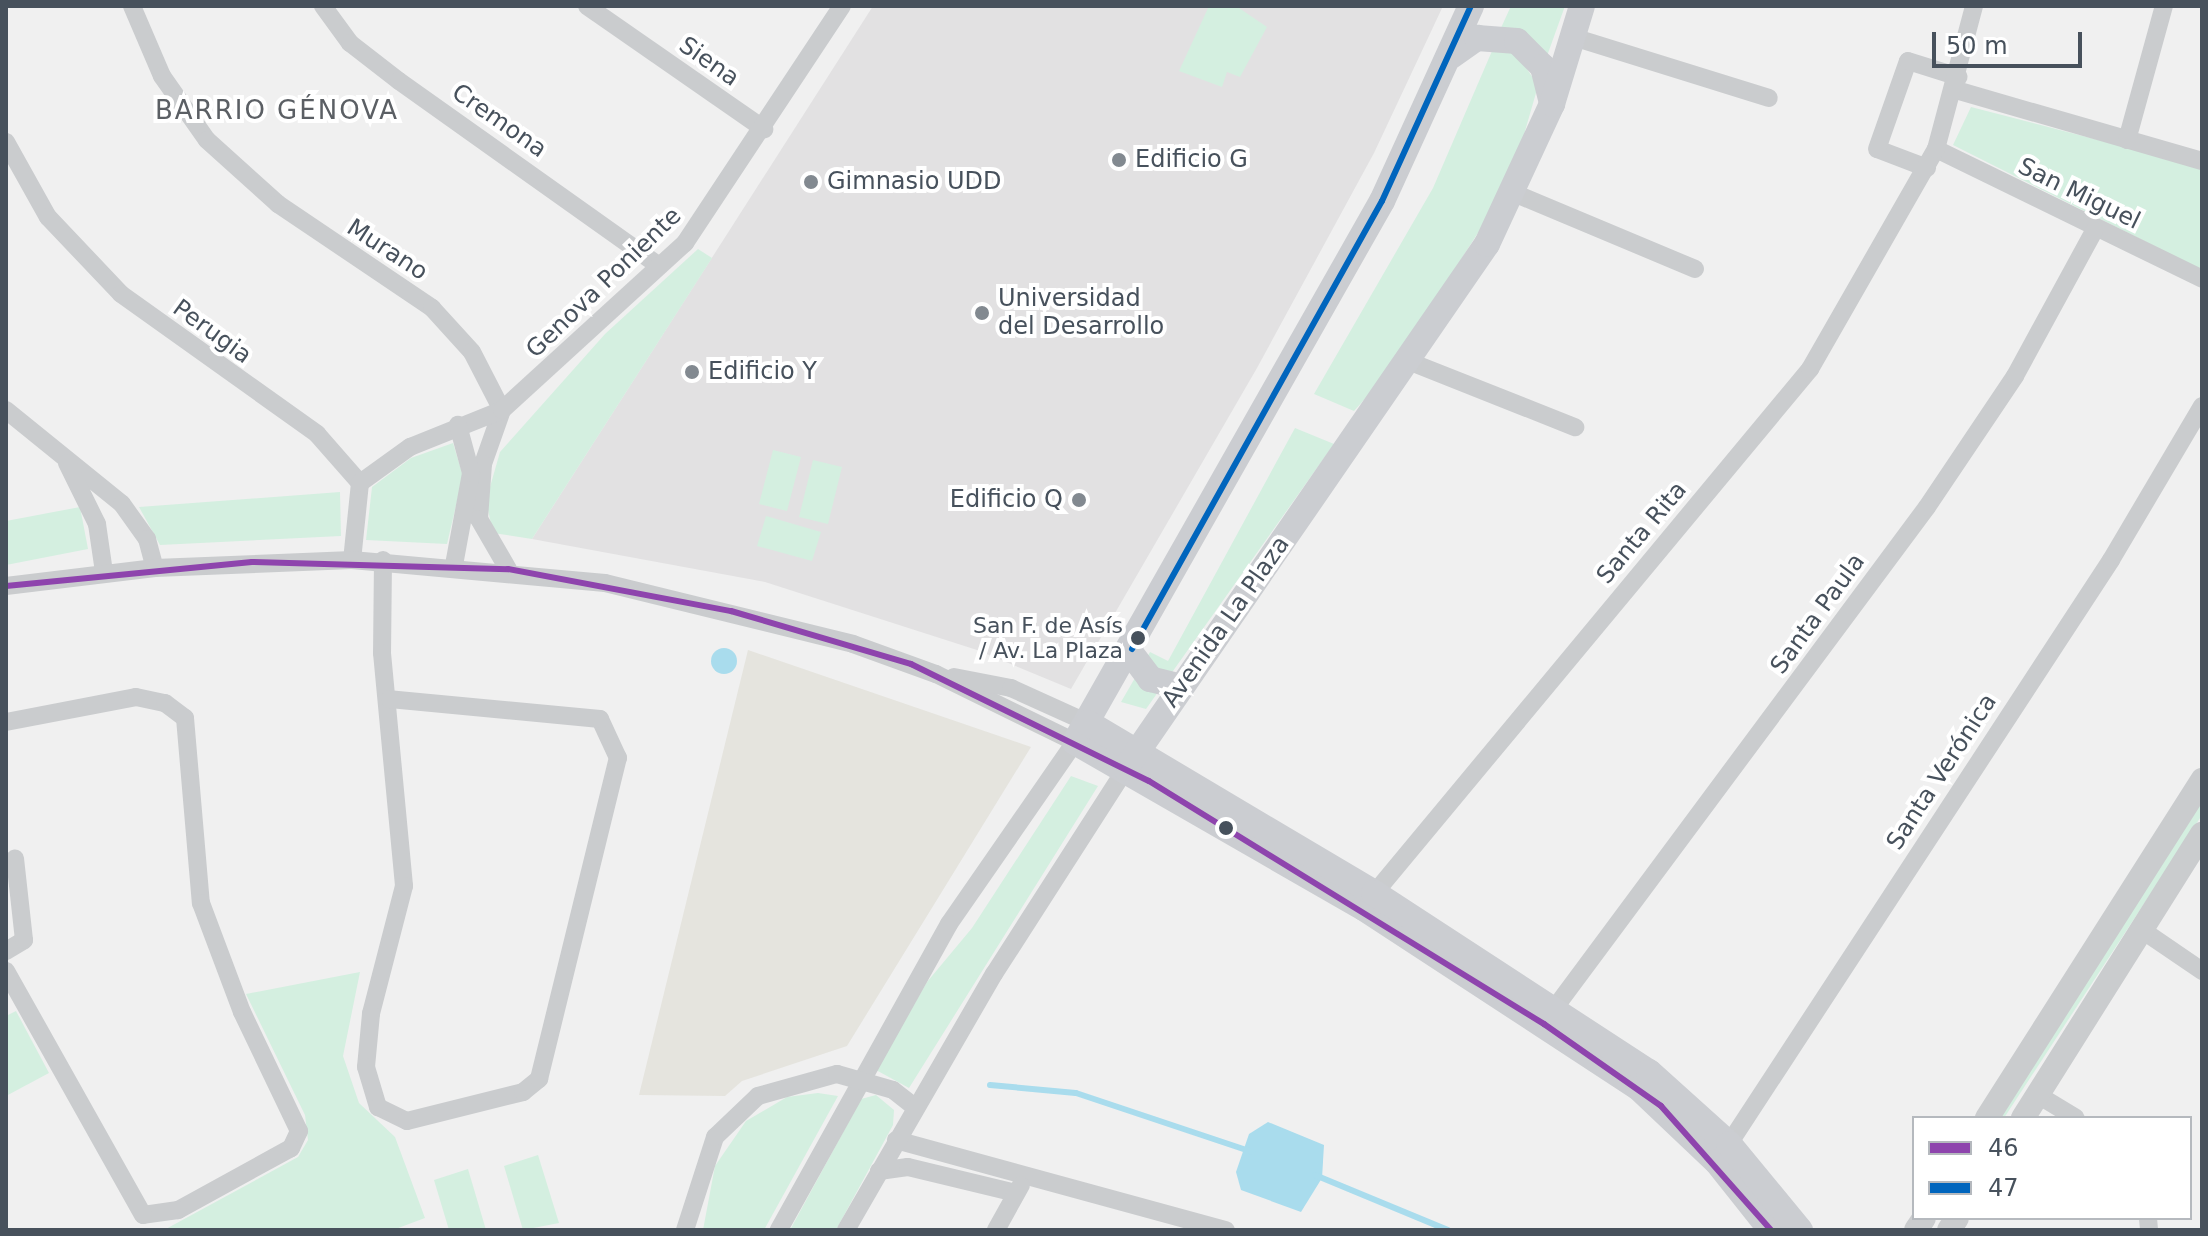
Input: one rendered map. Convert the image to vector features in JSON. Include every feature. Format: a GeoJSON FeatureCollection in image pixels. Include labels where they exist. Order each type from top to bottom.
{"type":"FeatureCollection","features":[{"type":"Feature","properties":{"kind":"main road"},"geometry":{"type":"LineString","coordinates":[[1471,6],[1382,201],[1130,652],[1081,733],[1131,759],[1554,1009],[1649,1072],[1723,1153],[1800,1230]]}},
{"type":"Feature","properties":{"kind":"main road","name":"Avenida La Plaza"},"geometry":{"type":"LineString","coordinates":[[1131,759],[1408,361],[1516,194],[1552,104],[1582,6]]}},
{"type":"Feature","properties":{"kind":"main road"},"geometry":{"type":"LineString","coordinates":[[1450,56],[1477,38],[1517,41],[1543,67],[1552,104]]}},
{"type":"Feature","properties":{"kind":"main road"},"geometry":{"type":"LineString","coordinates":[[1130,652],[1150,679],[1181,687]]}},
{"type":"Feature","properties":{"kind":"main road"},"geometry":{"type":"LineString","coordinates":[[1369,900],[1638,1087],[1723,1153],[1771,1230]]}},
{"type":"Feature","properties":{"kind":"street","name":"Murano"},"geometry":{"type":"LineString","coordinates":[[132,6],[162,76],[207,140],[278,204],[432,308],[472,352],[502,410]]}},
{"type":"Feature","properties":{"kind":"street","name":"Cremona"},"geometry":{"type":"LineString","coordinates":[[323,6],[350,43],[399,81],[659,266]]}},
{"type":"Feature","properties":{"kind":"street","name":"Siena"},"geometry":{"type":"LineString","coordinates":[[587,6],[764,129]]}},
{"type":"Feature","properties":{"kind":"street","name":"Genova Poniente"},"geometry":{"type":"LineString","coordinates":[[360,483],[458,425],[502,410],[659,266],[702,223],[842,6]]}},
{"type":"Feature","properties":{"kind":"street","name":"Santa Rita"},"geometry":{"type":"LineString","coordinates":[[1369,900],[1810,369],[1936,149],[1958,84],[1974,6]]}},
{"type":"Feature","properties":{"kind":"street"},"geometry":{"type":"LineString","coordinates":[[2127,140],[2164,6]]}},
{"type":"Feature","properties":{"kind":"street"},"geometry":{"type":"LineString","coordinates":[[1573,37],[1769,98]]}},
{"type":"Feature","properties":{"kind":"street"},"geometry":{"type":"LineString","coordinates":[[1927,168],[1877,149],[1908,61],[1958,84],[2127,140],[2202,161]]}},
{"type":"Feature","properties":{"kind":"street","name":"Perugia"},"geometry":{"type":"LineString","coordinates":[[6,142],[48,217],[121,294],[317,434],[360,483]]}},
{"type":"Feature","properties":{"kind":"street","name":"San Miguel"},"geometry":{"type":"LineString","coordinates":[[1936,149],[2094,231],[2202,279]]}},
{"type":"Feature","properties":{"kind":"street"},"geometry":{"type":"LineString","coordinates":[[1516,194],[1695,269]]}},
{"type":"Feature","properties":{"kind":"street","name":"Santa Paula"},"geometry":{"type":"LineString","coordinates":[[1554,1009],[1927,507],[2015,376],[2094,231]]}},
{"type":"Feature","properties":{"kind":"street"},"geometry":{"type":"LineString","coordinates":[[1408,361],[1575,427]]}},
{"type":"Feature","properties":{"kind":"street","name":"Santa Verónica"},"geometry":{"type":"LineString","coordinates":[[1723,1153],[2111,560],[2202,406]]}},
{"type":"Feature","properties":{"kind":"street"},"geometry":{"type":"LineString","coordinates":[[6,410],[14,425],[122,504],[147,539],[155,568]]}},
{"type":"Feature","properties":{"kind":"street"},"geometry":{"type":"LineString","coordinates":[[502,410],[477,494],[485,538],[508,569]]}},
{"type":"Feature","properties":{"kind":"street"},"geometry":{"type":"LineString","coordinates":[[454,565],[471,473],[458,425]]}},
{"type":"Feature","properties":{"kind":"street"},"geometry":{"type":"LineString","coordinates":[[67,463],[97,524],[104,572]]}},
{"type":"Feature","properties":{"kind":"street"},"geometry":{"type":"LineString","coordinates":[[352,560],[360,483]]}},
{"type":"Feature","properties":{"kind":"street"},"geometry":{"type":"LineString","coordinates":[[6,586],[155,568],[352,560],[508,569],[731,611],[936,674],[1081,733],[949,924],[859,1079],[779,1230]]}},
{"type":"Feature","properties":{"kind":"street"},"geometry":{"type":"LineString","coordinates":[[383,560],[390,699],[404,886],[371,1014],[366,1067],[378,1107],[407,1121],[523,1092],[539,1079],[618,758],[600,719],[390,699]]}},
{"type":"Feature","properties":{"kind":"street"},"geometry":{"type":"LineString","coordinates":[[6,722],[136,697],[165,703],[185,718],[201,903],[299,1131],[291,1148],[178,1210],[143,1215],[6,971]]}},
{"type":"Feature","properties":{"kind":"street","name":"Avenida La Plaza"},"geometry":{"type":"LineString","coordinates":[[846,1230],[896,1140],[1131,759]]}},
{"type":"Feature","properties":{"kind":"street"},"geometry":{"type":"LineString","coordinates":[[1988,1116],[2202,780]]}},
{"type":"Feature","properties":{"kind":"street"},"geometry":{"type":"LineString","coordinates":[[2024,1116],[2202,834]]}},
{"type":"Feature","properties":{"kind":"street"},"geometry":{"type":"LineString","coordinates":[[6,951],[24,940],[15,858]]}},
{"type":"Feature","properties":{"kind":"street"},"geometry":{"type":"LineString","coordinates":[[2142,930],[2202,971]]}},
{"type":"Feature","properties":{"kind":"street"},"geometry":{"type":"LineString","coordinates":[[688,1228],[704,1161],[728,1118],[785,1083],[837,1074],[859,1079],[916,1108]]}},
{"type":"Feature","properties":{"kind":"street"},"geometry":{"type":"LineString","coordinates":[[2038,1095],[2073,1116]]}},
{"type":"Feature","properties":{"kind":"street"},"geometry":{"type":"LineString","coordinates":[[896,1140],[1028,1171],[1189,1224],[1226,1230]]}},
{"type":"Feature","properties":{"kind":"street"},"geometry":{"type":"LineString","coordinates":[[879,1171],[908,1167],[1016,1193]]}},
{"type":"Feature","properties":{"kind":"street"},"geometry":{"type":"LineString","coordinates":[[996,1230],[1028,1171]]}},
{"type":"Feature","properties":{"kind":"shaded area","name":"Universidad del Desarrollo"},"geometry":{"type":"Polygon","coordinates":[[[873,6],[1443,6],[1374,153],[1257,368],[1071,689],[977,650],[765,582],[532,539],[873,6]]]}},
{"type":"Feature","properties":{"kind":"shaded area"},"geometry":{"type":"Polygon","coordinates":[[[748,650],[1031,747],[847,1046],[742,1081],[725,1096],[639,1095],[748,650]]]}},
{"type":"Feature","properties":{"kind":"green space"},"geometry":{"type":"Polygon","coordinates":[[[1209,6],[1236,6],[1267,27],[1240,77],[1227,72],[1222,87],[1179,71],[1209,6]]]}},
{"type":"Feature","properties":{"kind":"green space"},"geometry":{"type":"Polygon","coordinates":[[[1511,6],[1565,6],[1547,56],[1500,30],[1511,6]]]}},
{"type":"Feature","properties":{"kind":"green space"},"geometry":{"type":"Polygon","coordinates":[[[1495,44],[1513,47],[1538,86],[1510,183],[1388,373],[1354,411],[1314,394],[1433,188],[1495,44]]]}},
{"type":"Feature","properties":{"kind":"green space"},"geometry":{"type":"Polygon","coordinates":[[[1971,107],[2202,167],[2202,270],[1953,145],[1971,107]]]}},
{"type":"Feature","properties":{"kind":"green space"},"geometry":{"type":"Polygon","coordinates":[[[698,249],[712,258],[532,539],[493,533],[486,501],[500,452],[605,334],[698,249]]]}},
{"type":"Feature","properties":{"kind":"green space"},"geometry":{"type":"Polygon","coordinates":[[[1295,428],[1334,444],[1146,709],[1121,702],[1150,652],[1168,661],[1295,428]]]}},
{"type":"Feature","properties":{"kind":"green space"},"geometry":{"type":"Polygon","coordinates":[[[453,443],[463,476],[447,544],[366,540],[372,487],[411,458],[453,443]]]}},
{"type":"Feature","properties":{"kind":"green space"},"geometry":{"type":"Polygon","coordinates":[[[773,450],[801,457],[787,511],[759,504],[773,450]]]}},
{"type":"Feature","properties":{"kind":"green space"},"geometry":{"type":"Polygon","coordinates":[[[813,460],[842,467],[828,524],[799,517],[813,460]]]}},
{"type":"Feature","properties":{"kind":"green space"},"geometry":{"type":"Polygon","coordinates":[[[340,492],[341,536],[160,545],[139,507],[340,492]]]}},
{"type":"Feature","properties":{"kind":"green space"},"geometry":{"type":"Polygon","coordinates":[[[80,507],[88,549],[6,565],[6,521],[80,507]]]}},
{"type":"Feature","properties":{"kind":"green space"},"geometry":{"type":"Polygon","coordinates":[[[766,516],[821,532],[812,561],[757,546],[766,516]]]}},
{"type":"Feature","properties":{"kind":"green space"},"geometry":{"type":"Polygon","coordinates":[[[1071,776],[1098,786],[909,1088],[876,1070],[927,982],[972,928],[1071,776]]]}},
{"type":"Feature","properties":{"kind":"green space"},"geometry":{"type":"Polygon","coordinates":[[[2202,799],[2202,815],[2005,1116],[1998,1116],[2202,799]]]}},
{"type":"Feature","properties":{"kind":"green space"},"geometry":{"type":"Polygon","coordinates":[[[360,972],[343,1056],[359,1103],[395,1137],[425,1218],[393,1230],[164,1230],[298,1157],[308,1140],[305,1115],[246,994],[360,972]]]}},
{"type":"Feature","properties":{"kind":"green space"},"geometry":{"type":"Polygon","coordinates":[[[16,1011],[49,1073],[6,1096],[6,1016],[16,1011]]]}},
{"type":"Feature","properties":{"kind":"green space"},"geometry":{"type":"Polygon","coordinates":[[[818,1093],[838,1096],[764,1230],[703,1230],[715,1166],[746,1121],[787,1097],[818,1093]]]}},
{"type":"Feature","properties":{"kind":"green space"},"geometry":{"type":"Polygon","coordinates":[[[876,1095],[894,1110],[893,1125],[836,1230],[790,1230],[861,1099],[876,1095]]]}},
{"type":"Feature","properties":{"kind":"green space"},"geometry":{"type":"Polygon","coordinates":[[[538,1155],[559,1223],[523,1230],[504,1166],[538,1155]]]}},
{"type":"Feature","properties":{"kind":"green space"},"geometry":{"type":"Polygon","coordinates":[[[468,1169],[486,1230],[449,1230],[434,1180],[468,1169]]]}},
{"type":"Feature","properties":{"kind":"water"},"geometry":{"type":"Polygon","coordinates":[[[724,648],[733,652],[737,661],[733,670],[724,674],[715,670],[711,661],[715,652],[724,648]]]}},
{"type":"Feature","properties":{"kind":"water"},"geometry":{"type":"Polygon","coordinates":[[[1268,1122],[1324,1145],[1322,1178],[1301,1212],[1241,1190],[1236,1172],[1249,1134],[1268,1122]]]}},
{"type":"Feature","properties":{"kind":"waterway"},"geometry":{"type":"LineString","coordinates":[[990,1085],[1076,1093],[1252,1152]]}},
{"type":"Feature","properties":{"kind":"waterway"},"geometry":{"type":"LineString","coordinates":[[1315,1175],[1448,1230]]}},
{"type":"Feature","properties":{"kind":"transit line","name":"47"},"geometry":{"type":"LineString","coordinates":[[1132,649],[1382,201],[1471,6]]}},
{"type":"Feature","properties":{"kind":"transit line","name":"46"},"geometry":{"type":"LineString","coordinates":[[6,586],[252,562],[508,569],[731,611],[911,664],[1149,781],[1544,1024],[1661,1106],[1771,1230]]}},
{"type":"Feature","properties":{"kind":"place","name":"Edificio G"},"geometry":{"type":"Point","coordinates":[1119,160]}},
{"type":"Feature","properties":{"kind":"place","name":"Gimnasio UDD"},"geometry":{"type":"Point","coordinates":[811,182]}},
{"type":"Feature","properties":{"kind":"place","name":"Universidad del Desarrollo"},"geometry":{"type":"Point","coordinates":[982,313]}},
{"type":"Feature","properties":{"kind":"place","name":"Edificio Y"},"geometry":{"type":"Point","coordinates":[692,372]}},
{"type":"Feature","properties":{"kind":"place","name":"Edificio Q"},"geometry":{"type":"Point","coordinates":[1079,500]}},
{"type":"Feature","properties":{"kind":"place","name":"San F. de Asís / Av. La Plaza"},"geometry":{"type":"Point","coordinates":[1138,638]}},
{"type":"Feature","properties":{"kind":"district","name":"BARRIO GÉNOVA"},"geometry":{"type":"Point","coordinates":[277,111]}}]}
